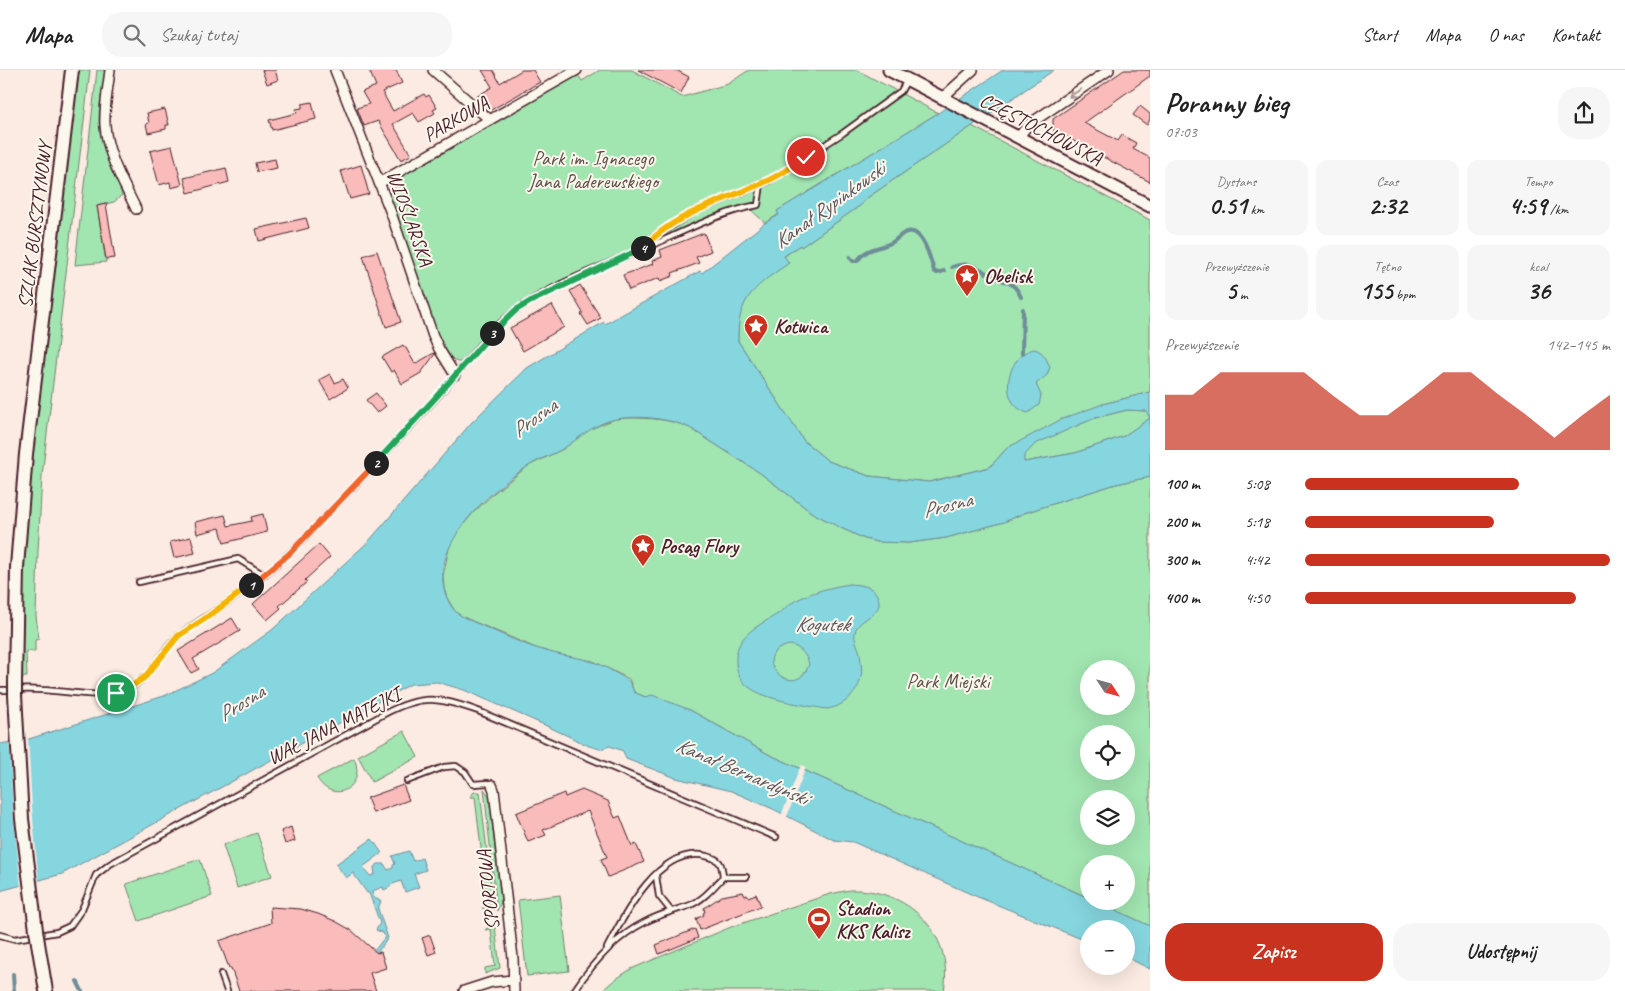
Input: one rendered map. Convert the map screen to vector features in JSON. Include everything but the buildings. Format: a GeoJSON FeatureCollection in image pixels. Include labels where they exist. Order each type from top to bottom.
{"type":"FeatureCollection","features":[{"type":"Feature","properties":{"kind":"main road","name":"SZLAK BURSZTYNOWY"},"geometry":{"type":"LineString","coordinates":[[46,991],[31,901],[22,818],[15,689],[17,576],[26,454],[72,70]]}},
{"type":"Feature","properties":{"kind":"street"},"geometry":{"type":"LineString","coordinates":[[110,70],[105,109],[106,135],[113,159],[136,209]]}},
{"type":"Feature","properties":{"kind":"street","name":"WIOŚLARSKA"},"geometry":{"type":"LineString","coordinates":[[335,70],[391,213],[433,336],[455,375]]}},
{"type":"Feature","properties":{"kind":"street"},"geometry":{"type":"LineString","coordinates":[[433,70],[490,120]]}},
{"type":"Feature","properties":{"kind":"street","name":"PARKOWA"},"geometry":{"type":"LineString","coordinates":[[379,184],[577,70]]}},
{"type":"Feature","properties":{"kind":"street","name":"CZĘSTOCHOWSKA"},"geometry":{"type":"LineString","coordinates":[[889,70],[1150,206]]}},
{"type":"Feature","properties":{"kind":"street"},"geometry":{"type":"LineString","coordinates":[[944,100],[973,70]]}},
{"type":"Feature","properties":{"kind":"street"},"geometry":{"type":"LineString","coordinates":[[1018,138],[1028,125],[1109,70]]}},
{"type":"Feature","properties":{"kind":"street","name":"SPORTOWA"},"geometry":{"type":"LineString","coordinates":[[492,785],[513,958],[514,991]]}},
{"type":"Feature","properties":{"kind":"street"},"geometry":{"type":"LineString","coordinates":[[464,991],[492,982],[513,980]]}},
{"type":"Feature","properties":{"kind":"lane"},"geometry":{"type":"LineString","coordinates":[[642,250],[654,236],[695,211],[768,181],[843,133],[901,91],[907,80]]}},
{"type":"Feature","properties":{"kind":"lane"},"geometry":{"type":"LineString","coordinates":[[0,690],[35,689],[94,694],[116,693],[126,690],[145,677],[178,636],[224,606],[289,554],[351,490],[491,334],[516,310],[553,289],[642,250],[721,216],[746,207],[758,205],[761,184]]}},
{"type":"Feature","properties":{"kind":"lane"},"geometry":{"type":"LineString","coordinates":[[140,582],[238,559],[264,575]]}},
{"type":"Feature","properties":{"kind":"lane","name":"WAŁ JANA MATEJKI"},"geometry":{"type":"LineString","coordinates":[[0,935],[15,939],[64,930],[76,920],[96,875],[110,864],[384,714],[408,703],[426,699],[449,702],[478,711],[776,836]]}},
{"type":"Feature","properties":{"kind":"lane"},"geometry":{"type":"LineString","coordinates":[[407,781],[444,767],[456,766],[464,772],[473,784],[488,783],[492,785]]}},
{"type":"Feature","properties":{"kind":"lane"},"geometry":{"type":"LineString","coordinates":[[574,991],[604,952],[627,909],[640,890],[665,867],[681,857],[701,855],[715,858],[722,865],[723,877]]}},
{"type":"Feature","properties":{"kind":"lane"},"geometry":{"type":"LineString","coordinates":[[656,876],[659,896],[671,911]]}},
{"type":"Feature","properties":{"kind":"lane"},"geometry":{"type":"LineString","coordinates":[[604,952],[625,934],[644,922],[690,905],[711,890],[723,877],[746,877]]}},
{"type":"Feature","properties":{"kind":"lane"},"geometry":{"type":"LineString","coordinates":[[221,974],[227,991]]}},
{"type":"Feature","properties":{"kind":"green space"},"geometry":{"type":"Polygon","coordinates":[[[79,70],[90,70],[42,476],[36,616],[39,639],[35,640],[35,652],[26,651],[27,677],[21,677],[24,558],[30,473],[79,70]]]}},
{"type":"Feature","properties":{"kind":"green space"},"geometry":{"type":"Polygon","coordinates":[[[97,70],[106,70],[100,105],[100,131],[122,195],[114,202],[97,206],[106,262],[75,265],[97,70]]]}},
{"type":"Feature","properties":{"kind":"green space","name":"Park im. Ignacego Jana Paderewskiego"},"geometry":{"type":"Polygon","coordinates":[[[600,70],[632,70],[682,97],[728,84],[749,70],[857,70],[938,113],[777,211],[779,214],[765,223],[745,204],[595,266],[530,297],[501,318],[462,362],[457,362],[449,356],[435,329],[389,194],[390,186],[394,181],[578,75],[582,81],[600,70]]]}},
{"type":"Feature","properties":{"kind":"green space"},"geometry":{"type":"Polygon","coordinates":[[[972,126],[1150,220],[1150,392],[1103,404],[1007,448],[990,467],[929,482],[869,476],[828,461],[804,441],[738,341],[740,315],[745,302],[758,283],[783,258],[972,126]]]}},
{"type":"Feature","properties":{"kind":"green space"},"geometry":{"type":"Polygon","coordinates":[[[1127,410],[1147,411],[1150,418],[1124,436],[1075,453],[1024,462],[1023,456],[1035,443],[1095,418],[1127,410]]]}},
{"type":"Feature","properties":{"kind":"green space","name":"Park Miejski"},"geometry":{"type":"Polygon","coordinates":[[[628,418],[660,420],[690,428],[760,473],[811,512],[865,539],[877,542],[909,543],[946,538],[1004,522],[1024,513],[1116,484],[1150,477],[1150,926],[1115,910],[1135,910],[1135,855],[1080,855],[1080,894],[768,754],[690,710],[634,692],[629,679],[593,661],[554,654],[536,648],[456,613],[447,598],[443,576],[449,548],[455,535],[473,513],[495,492],[528,466],[563,449],[588,430],[615,419],[628,418]]]}},
{"type":"Feature","properties":{"kind":"green space"},"geometry":{"type":"Polygon","coordinates":[[[404,731],[418,757],[372,782],[358,756],[404,731]]]}},
{"type":"Feature","properties":{"kind":"green space"},"geometry":{"type":"Polygon","coordinates":[[[354,758],[357,768],[356,777],[346,789],[339,792],[331,791],[317,778],[354,758]]]}},
{"type":"Feature","properties":{"kind":"green space"},"geometry":{"type":"Polygon","coordinates":[[[484,789],[489,796],[501,902],[497,911],[484,789]]]}},
{"type":"Feature","properties":{"kind":"green space"},"geometry":{"type":"Polygon","coordinates":[[[474,792],[480,792],[494,909],[486,910],[482,908],[488,908],[475,797],[470,797],[474,792]]]}},
{"type":"Feature","properties":{"kind":"green space"},"geometry":{"type":"Polygon","coordinates":[[[257,833],[272,876],[237,888],[223,845],[257,833]]]}},
{"type":"Feature","properties":{"kind":"green space"},"geometry":{"type":"Polygon","coordinates":[[[200,859],[212,896],[139,921],[126,884],[200,859]]]}},
{"type":"Feature","properties":{"kind":"green space","name":"Stadion KKS Kalisz"},"geometry":{"type":"Polygon","coordinates":[[[850,890],[871,891],[890,897],[907,906],[922,918],[934,933],[942,950],[945,970],[944,991],[602,991],[631,969],[731,927],[830,894],[850,890]]]}},
{"type":"Feature","properties":{"kind":"green space"},"geometry":{"type":"Polygon","coordinates":[[[560,895],[569,971],[527,976],[518,900],[560,895]]]}},
{"type":"Feature","properties":{"kind":"green space"},"geometry":{"type":"Polygon","coordinates":[[[495,926],[500,968],[485,974],[485,968],[495,966],[491,929],[485,930],[488,927],[495,926]]]}},
{"type":"Feature","properties":{"kind":"water"},"geometry":{"type":"Polygon","coordinates":[[[1003,70],[1054,70],[867,198],[861,205],[801,247],[800,245],[784,256],[789,263],[758,286],[745,303],[741,313],[738,341],[804,441],[828,461],[869,476],[929,482],[990,467],[1007,448],[1062,419],[1103,404],[1150,392],[1150,418],[1150,477],[1116,484],[1024,513],[1004,522],[946,538],[909,543],[877,542],[865,539],[811,512],[760,473],[690,428],[654,418],[616,419],[595,427],[560,450],[538,460],[515,475],[499,487],[469,517],[457,534],[448,552],[443,571],[444,589],[449,601],[454,610],[469,620],[530,646],[556,654],[588,660],[605,667],[627,679],[634,692],[645,697],[652,695],[690,710],[768,754],[1080,894],[1080,910],[1115,910],[1150,926],[1150,969],[1135,962],[1135,920],[1080,920],[1080,938],[973,895],[853,842],[834,840],[773,809],[731,791],[676,778],[626,759],[623,751],[610,746],[600,749],[589,746],[464,690],[437,682],[411,684],[62,874],[0,891],[0,744],[29,739],[164,696],[212,673],[272,630],[369,541],[472,422],[527,368],[604,322],[605,324],[700,271],[702,273],[765,223],[779,215],[777,211],[938,113],[1003,70]],[[1127,410],[1095,418],[1035,444],[1024,456],[1024,462],[1075,453],[1124,436],[1150,418],[1146,411],[1127,410]]]}},
{"type":"Feature","properties":{"kind":"water"},"geometry":{"type":"Polygon","coordinates":[[[1034,349],[1042,353],[1050,367],[1047,375],[1036,384],[1041,395],[1039,405],[1028,413],[1018,408],[1012,400],[1009,380],[1017,360],[1025,353],[1034,349]]]}},
{"type":"Feature","properties":{"kind":"water","name":"Kogutek"},"geometry":{"type":"Polygon","coordinates":[[[850,584],[868,587],[875,592],[879,602],[875,612],[857,627],[855,632],[860,654],[861,675],[858,686],[847,700],[837,706],[826,709],[765,695],[756,692],[743,682],[737,669],[737,652],[744,637],[750,631],[795,601],[815,592],[850,584]],[[790,645],[777,650],[772,658],[772,666],[777,673],[785,678],[794,680],[803,675],[809,664],[806,657],[797,647],[790,645]]]}},
{"type":"Feature","properties":{"kind":"water"},"geometry":{"type":"Polygon","coordinates":[[[372,839],[382,853],[363,867],[370,876],[375,874],[374,867],[378,864],[384,864],[388,870],[393,868],[395,864],[392,856],[409,851],[413,861],[422,858],[426,870],[414,874],[419,887],[405,892],[401,881],[390,885],[390,887],[384,890],[383,887],[372,891],[374,898],[381,901],[378,909],[388,938],[377,953],[374,951],[385,937],[383,933],[376,930],[380,923],[369,893],[367,893],[353,873],[346,878],[336,864],[372,839]]]}},
{"type":"Feature","properties":{"kind":"pier"},"geometry":{"type":"Polygon","coordinates":[[[28,737],[39,883],[21,888],[13,812],[9,740],[28,737]]]}},
{"type":"Feature","properties":{"kind":"pier"},"geometry":{"type":"Polygon","coordinates":[[[801,765],[806,767],[786,819],[781,816],[801,765]]]}},
{"type":"Feature","properties":{"kind":"waterway"},"geometry":{"type":"LineString","coordinates":[[850,257],[853,261],[857,261],[865,253],[891,243],[907,232],[913,232],[922,240],[934,271],[937,273],[944,271]]}},
{"type":"Feature","properties":{"kind":"waterway"},"geometry":{"type":"LineString","coordinates":[[952,267],[970,265],[986,273]]}},
{"type":"Feature","properties":{"kind":"waterway"},"geometry":{"type":"LineString","coordinates":[[991,276],[1012,285],[1021,297]]}},
{"type":"Feature","properties":{"kind":"waterway"},"geometry":{"type":"LineString","coordinates":[[1022,354],[1023,309]]}},
{"type":"Feature","properties":{"kind":"waterway"},"geometry":{"type":"LineString","coordinates":[[13,974],[14,991]]}},
{"type":"Feature","properties":{"kind":"waterway"},"geometry":{"type":"LineString","coordinates":[[77,981],[82,991]]}},
{"type":"Feature","properties":{"kind":"place","name":"Obelisk"},"geometry":{"type":"Point","coordinates":[967,297]}},
{"type":"Feature","properties":{"kind":"place","name":"Kotwica"},"geometry":{"type":"Point","coordinates":[756,347]}},
{"type":"Feature","properties":{"kind":"place","name":"Posąg Flory"},"geometry":{"type":"Point","coordinates":[643,567]}},
{"type":"Feature","properties":{"kind":"place","name":"Stadion KKS Kalisz"},"geometry":{"type":"Point","coordinates":[819,940]}},
{"type":"Feature","properties":{"kind":"route"},"geometry":{"type":"LineString","coordinates":[[116,693],[126,690],[145,677],[171,642],[185,630],[224,606],[289,554],[351,490],[503,321],[516,310],[553,289],[642,250],[654,236],[673,223],[723,198],[768,181],[806,157]]}},
{"type":"Feature","properties":{"kind":"water label","name":"Kanał Rypinkowski"},"geometry":{"type":"Point","coordinates":[829,205]}},
{"type":"Feature","properties":{"kind":"water label","name":"Prosna"},"geometry":{"type":"Point","coordinates":[534,418]}},
{"type":"Feature","properties":{"kind":"water label","name":"Prosna"},"geometry":{"type":"Point","coordinates":[947,505]}},
{"type":"Feature","properties":{"kind":"water label","name":"Prosna"},"geometry":{"type":"Point","coordinates":[241,703]}},
{"type":"Feature","properties":{"kind":"water label","name":"Kanał Bernardyński"},"geometry":{"type":"Point","coordinates":[742,771]}}]}
